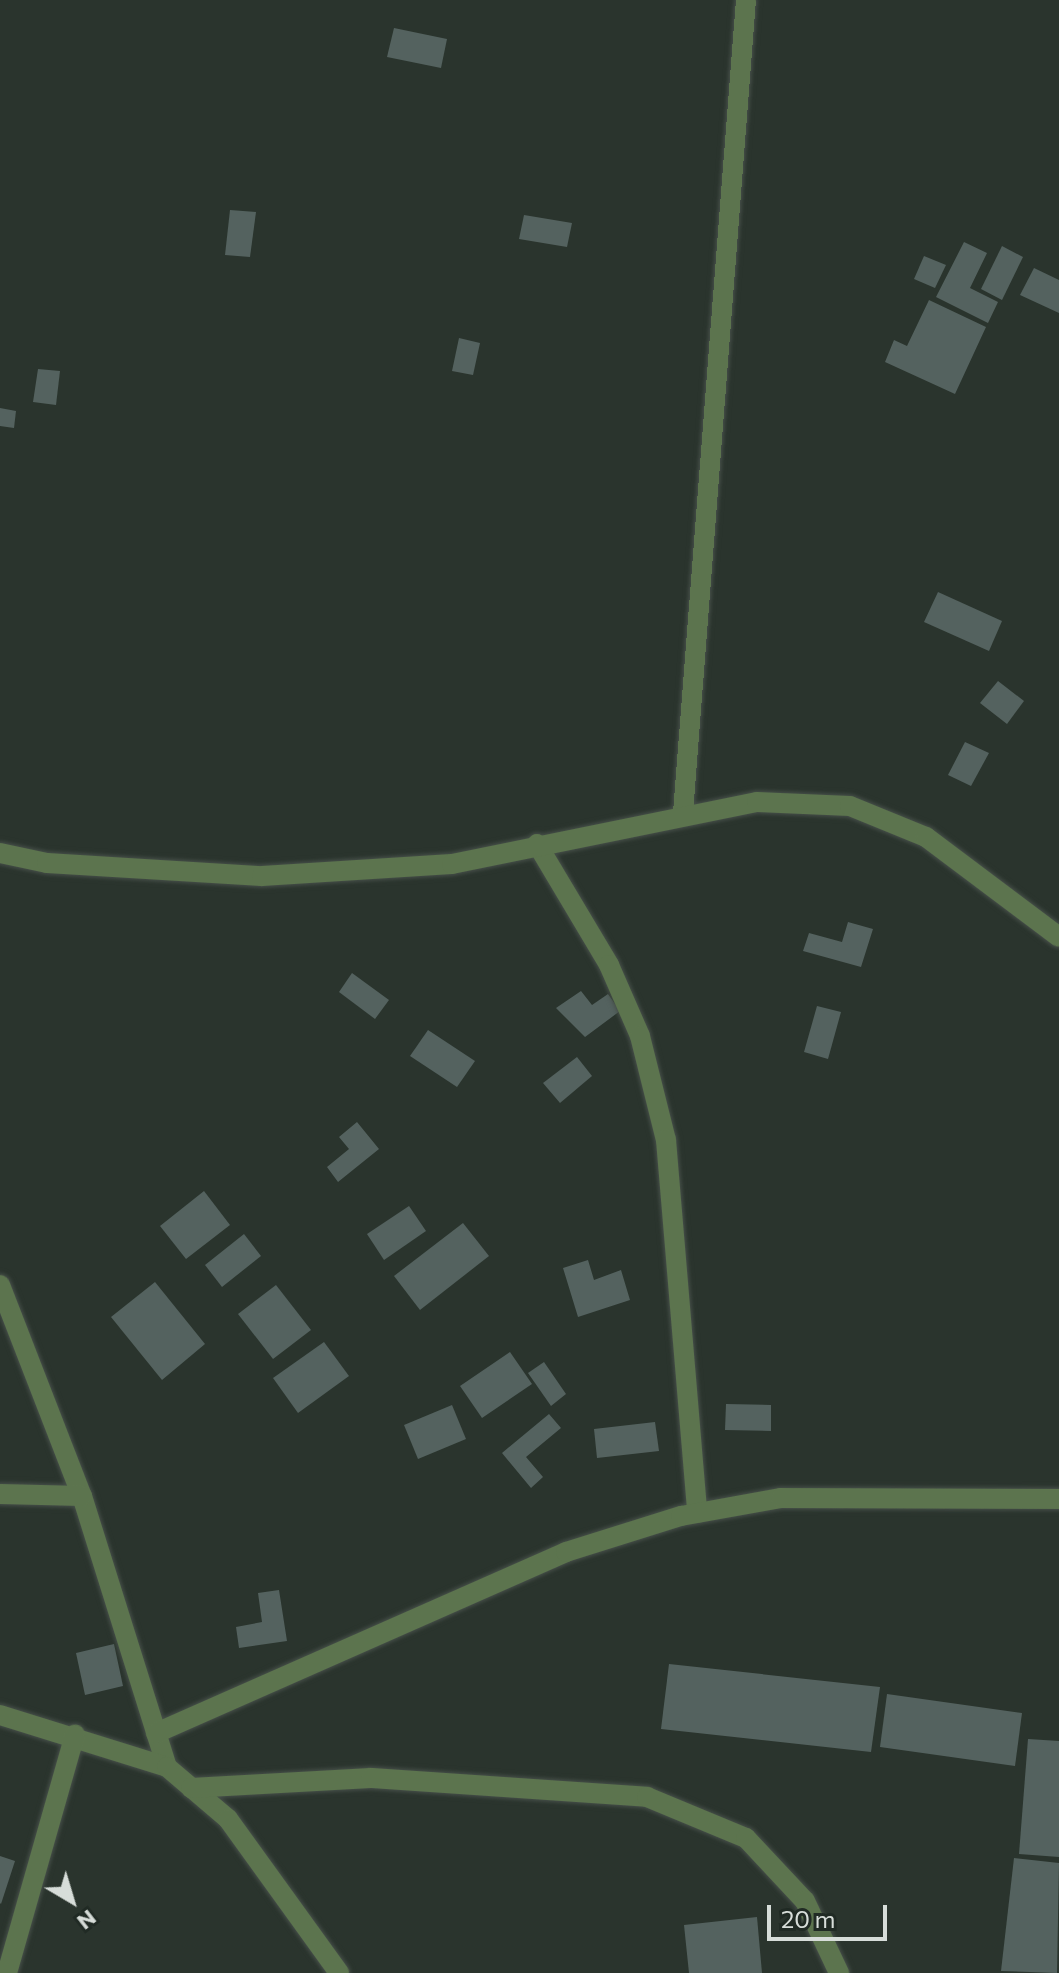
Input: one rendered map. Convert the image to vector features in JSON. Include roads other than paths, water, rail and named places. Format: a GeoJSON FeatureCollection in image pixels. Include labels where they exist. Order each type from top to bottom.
{"type":"FeatureCollection","features":[{"type":"Feature","properties":{"kind":"street"},"geometry":{"type":"LineString","coordinates":[[683,813],[746,0]]}},
{"type":"Feature","properties":{"kind":"street"},"geometry":{"type":"LineString","coordinates":[[0,853],[47,863],[262,876],[452,864],[683,813],[757,802],[850,806],[926,837],[1059,937]]}},
{"type":"Feature","properties":{"kind":"street"},"geometry":{"type":"LineString","coordinates":[[537,844],[609,965],[640,1036],[666,1140],[697,1513]]}},
{"type":"Feature","properties":{"kind":"street"},"geometry":{"type":"LineString","coordinates":[[0,1285],[82,1496],[167,1767]]}},
{"type":"Feature","properties":{"kind":"street"},"geometry":{"type":"LineString","coordinates":[[0,1494],[82,1496]]}},
{"type":"Feature","properties":{"kind":"street"},"geometry":{"type":"LineString","coordinates":[[156,1733],[566,1552],[697,1513],[781,1498],[1059,1499]]}},
{"type":"Feature","properties":{"kind":"street"},"geometry":{"type":"LineString","coordinates":[[0,1715],[75,1735],[167,1767],[228,1819],[339,1973]]}},
{"type":"Feature","properties":{"kind":"street"},"geometry":{"type":"LineString","coordinates":[[7,1973],[75,1735]]}},
{"type":"Feature","properties":{"kind":"street"},"geometry":{"type":"LineString","coordinates":[[191,1788],[371,1778],[647,1797],[746,1838],[805,1901],[839,1973]]}}]}
